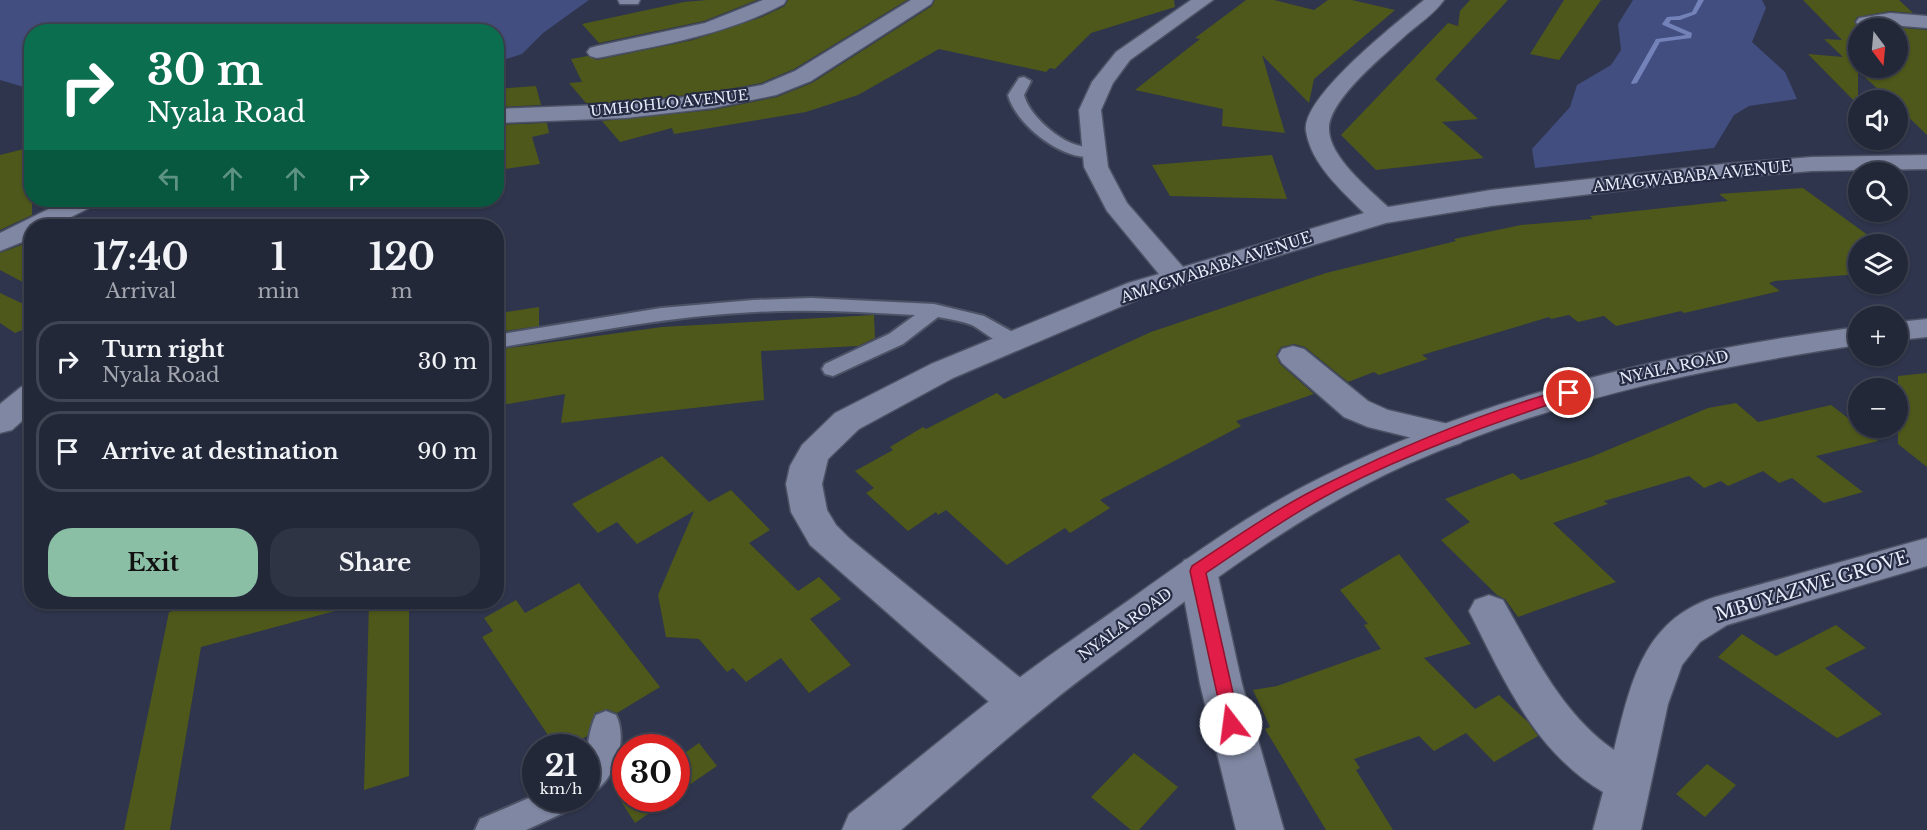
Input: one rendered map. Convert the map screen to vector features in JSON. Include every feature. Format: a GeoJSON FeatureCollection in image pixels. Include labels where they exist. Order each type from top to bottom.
{"type":"FeatureCollection","features":[{"type":"Feature","properties":{"kind":"street"},"geometry":{"type":"LineString","coordinates":[[597,52],[718,26],[753,13],[777,0]]}},
{"type":"Feature","properties":{"kind":"street","name":"UMHOHLO AVENUE"},"geometry":{"type":"LineString","coordinates":[[504,116],[626,111],[730,98],[768,90],[803,75],[924,0]]}},
{"type":"Feature","properties":{"kind":"street"},"geometry":{"type":"LineString","coordinates":[[1176,276],[1116,206],[1096,167],[1090,110],[1096,95],[1113,68],[1140,43],[1204,0]]}},
{"type":"Feature","properties":{"kind":"street"},"geometry":{"type":"LineString","coordinates":[[1382,216],[1330,160],[1320,141],[1317,121],[1326,102],[1357,70],[1435,0]]}},
{"type":"Feature","properties":{"kind":"street"},"geometry":{"type":"LineString","coordinates":[[1908,20],[1927,22]]}},
{"type":"Feature","properties":{"kind":"street","name":"AMAGWABABA AVENUE"},"geometry":{"type":"LineString","coordinates":[[1019,702],[823,535],[809,512],[804,484],[807,466],[814,453],[847,421],[942,371],[1138,289],[1382,216],[1491,198],[1724,171],[1812,164],[1927,162]]}},
{"type":"Feature","properties":{"kind":"street"},"geometry":{"type":"LineString","coordinates":[[48,219],[72,207]]}},
{"type":"Feature","properties":{"kind":"street"},"geometry":{"type":"LineString","coordinates":[[0,243],[24,231]]}},
{"type":"Feature","properties":{"kind":"street"},"geometry":{"type":"LineString","coordinates":[[1908,330],[1927,328]]}},
{"type":"Feature","properties":{"kind":"street","name":"NYALA ROAD"},"geometry":{"type":"LineString","coordinates":[[866,830],[907,812],[1019,702],[1198,571],[1279,516],[1332,486],[1449,435],[1550,398],[1608,381],[1740,352],[1848,337]]}},
{"type":"Feature","properties":{"kind":"street"},"geometry":{"type":"LineString","coordinates":[[1293,356],[1356,409],[1380,419],[1449,435]]}},
{"type":"Feature","properties":{"kind":"street"},"geometry":{"type":"LineString","coordinates":[[0,422],[24,401]]}},
{"type":"Feature","properties":{"kind":"street","name":"MBUYAZWE GROVE"},"geometry":{"type":"LineString","coordinates":[[1617,830],[1647,704],[1664,657],[1686,630],[1725,610],[1927,552]]}},
{"type":"Feature","properties":{"kind":"street"},"geometry":{"type":"LineString","coordinates":[[1198,571],[1221,684],[1260,830]]}},
{"type":"Feature","properties":{"kind":"street"},"geometry":{"type":"LineString","coordinates":[[1489,611],[1539,702],[1561,732],[1595,763],[1630,783]]}},
{"type":"Feature","properties":{"kind":"lane"},"geometry":{"type":"LineString","coordinates":[[1024,81],[1016,95],[1019,106],[1044,133],[1064,147],[1094,153]]}},
{"type":"Feature","properties":{"kind":"lane"},"geometry":{"type":"LineString","coordinates":[[504,341],[661,314],[753,306],[811,304],[934,310],[977,320],[1013,341]]}},
{"type":"Feature","properties":{"kind":"lane"},"geometry":{"type":"LineString","coordinates":[[833,369],[896,339],[934,310]]}},
{"type":"Feature","properties":{"kind":"lane"},"geometry":{"type":"LineString","coordinates":[[600,765],[606,749],[606,724]]}},
{"type":"Feature","properties":{"kind":"lane"},"geometry":{"type":"LineString","coordinates":[[491,830],[532,812]]}},
{"type":"Feature","properties":{"kind":"shaded area"},"geometry":{"type":"Polygon","coordinates":[[[0,0],[589,0],[543,33],[522,54],[504,60],[504,24],[24,24],[24,87],[0,80],[0,0]]]}},
{"type":"Feature","properties":{"kind":"shaded area"},"geometry":{"type":"Polygon","coordinates":[[[1633,0],[1762,0],[1766,8],[1752,42],[1785,72],[1797,99],[1749,106],[1734,115],[1714,148],[1535,168],[1532,149],[1570,107],[1577,85],[1611,65],[1621,50],[1618,24],[1633,0]]]}},
{"type":"Feature","properties":{"kind":"building"},"geometry":{"type":"Polygon","coordinates":[[[757,0],[704,21],[599,43],[582,24],[684,2],[757,0]]]}},
{"type":"Feature","properties":{"kind":"building"},"geometry":{"type":"Polygon","coordinates":[[[788,0],[907,0],[794,69],[761,83],[713,92],[626,102],[586,103],[569,83],[582,82],[571,59],[588,56],[597,60],[693,40],[762,17],[785,6],[788,0]]]}},
{"type":"Feature","properties":{"kind":"building"},"geometry":{"type":"Polygon","coordinates":[[[935,0],[1174,0],[1175,7],[1091,33],[1055,69],[1050,68],[1046,72],[939,49],[858,95],[806,112],[674,134],[672,128],[620,142],[602,121],[713,110],[777,97],[812,83],[932,6],[935,0]]]}},
{"type":"Feature","properties":{"kind":"building"},"geometry":{"type":"Polygon","coordinates":[[[1246,0],[1274,0],[1314,10],[1328,0],[1352,0],[1395,10],[1314,79],[1309,103],[1262,55],[1285,133],[1222,126],[1223,109],[1135,90],[1200,39],[1195,38],[1246,0]]]}},
{"type":"Feature","properties":{"kind":"building"},"geometry":{"type":"Polygon","coordinates":[[[1470,0],[1508,0],[1435,79],[1478,119],[1442,122],[1484,158],[1376,170],[1341,135],[1448,23],[1458,26],[1460,11],[1470,0]]]}},
{"type":"Feature","properties":{"kind":"building"},"geometry":{"type":"Polygon","coordinates":[[[1564,0],[1601,0],[1559,60],[1530,54],[1564,0]]]}},
{"type":"Feature","properties":{"kind":"building"},"geometry":{"type":"Polygon","coordinates":[[[1803,0],[1899,0],[1913,13],[1890,11],[1848,18],[1848,78],[1858,78],[1858,90],[1848,90],[1848,95],[1808,54],[1843,57],[1824,39],[1842,40],[1803,0]]]}},
{"type":"Feature","properties":{"kind":"building"},"geometry":{"type":"Polygon","coordinates":[[[1908,28],[1927,30],[1927,135],[1908,117],[1908,90],[1879,90],[1866,78],[1908,78],[1908,28]]]}},
{"type":"Feature","properties":{"kind":"building"},"geometry":{"type":"Polygon","coordinates":[[[536,86],[541,105],[504,107],[504,88],[536,86]]]}},
{"type":"Feature","properties":{"kind":"building"},"geometry":{"type":"Polygon","coordinates":[[[547,123],[549,133],[532,137],[540,164],[504,169],[504,125],[547,123]]]}},
{"type":"Feature","properties":{"kind":"building"},"geometry":{"type":"Polygon","coordinates":[[[24,149],[24,207],[32,207],[32,215],[0,230],[0,155],[24,149]]]}},
{"type":"Feature","properties":{"kind":"building"},"geometry":{"type":"Polygon","coordinates":[[[1272,155],[1287,199],[1170,196],[1152,165],[1272,155]]]}},
{"type":"Feature","properties":{"kind":"building"},"geometry":{"type":"Polygon","coordinates":[[[1803,188],[1866,234],[1848,234],[1848,275],[1775,281],[1769,283],[1780,291],[1616,326],[1604,316],[1578,322],[1569,315],[1551,319],[1549,317],[1422,355],[1428,359],[1379,375],[1374,372],[1348,382],[1305,347],[1294,344],[1281,347],[1276,355],[1280,364],[1314,394],[1236,421],[1241,426],[1100,500],[1110,508],[1070,533],[1065,528],[1007,565],[946,510],[938,515],[936,512],[908,531],[866,493],[874,488],[855,471],[893,450],[890,447],[923,427],[926,429],[997,393],[1004,399],[1151,332],[1326,273],[1456,241],[1454,239],[1521,225],[1593,219],[1590,216],[1728,201],[1719,194],[1803,188]]]}},
{"type":"Feature","properties":{"kind":"building"},"geometry":{"type":"Polygon","coordinates":[[[24,244],[24,283],[0,270],[0,253],[24,244]]]}},
{"type":"Feature","properties":{"kind":"building"},"geometry":{"type":"Polygon","coordinates":[[[0,293],[24,304],[24,329],[15,333],[0,323],[0,293]]]}},
{"type":"Feature","properties":{"kind":"building"},"geometry":{"type":"Polygon","coordinates":[[[539,307],[539,326],[504,331],[506,312],[539,307]]]}},
{"type":"Feature","properties":{"kind":"building"},"geometry":{"type":"Polygon","coordinates":[[[874,315],[875,338],[858,346],[761,351],[764,400],[561,423],[565,394],[504,405],[504,349],[662,327],[874,315]]]}},
{"type":"Feature","properties":{"kind":"building"},"geometry":{"type":"Polygon","coordinates":[[[1927,373],[1927,467],[1898,444],[1898,438],[1908,438],[1908,378],[1898,378],[1898,376],[1927,373]]]}},
{"type":"Feature","properties":{"kind":"building"},"geometry":{"type":"Polygon","coordinates":[[[1736,403],[1758,422],[1831,405],[1848,418],[1848,438],[1874,438],[1878,441],[1816,456],[1863,492],[1824,503],[1792,478],[1779,483],[1763,471],[1728,486],[1721,481],[1704,488],[1689,476],[1604,501],[1608,504],[1553,523],[1616,582],[1518,617],[1505,599],[1497,595],[1441,540],[1470,522],[1445,499],[1513,473],[1521,480],[1591,457],[1708,408],[1736,403]]]}},
{"type":"Feature","properties":{"kind":"building"},"geometry":{"type":"Polygon","coordinates":[[[662,456],[709,502],[731,490],[770,530],[749,543],[798,591],[819,577],[841,599],[810,619],[851,665],[809,693],[781,658],[746,682],[733,668],[727,672],[699,639],[666,637],[658,595],[694,511],[637,544],[617,522],[598,533],[572,504],[662,456]]]}},
{"type":"Feature","properties":{"kind":"building"},"geometry":{"type":"Polygon","coordinates":[[[1399,554],[1471,644],[1424,658],[1475,709],[1499,695],[1528,722],[1538,736],[1494,762],[1466,733],[1434,751],[1419,736],[1354,759],[1360,768],[1356,770],[1393,830],[1326,830],[1265,729],[1270,727],[1253,690],[1277,686],[1381,649],[1364,625],[1368,624],[1340,590],[1399,554]]]}},
{"type":"Feature","properties":{"kind":"building"},"geometry":{"type":"Polygon","coordinates":[[[579,583],[660,687],[617,713],[607,709],[595,713],[588,734],[547,734],[482,637],[493,631],[484,618],[504,609],[516,600],[525,613],[579,583]]]}},
{"type":"Feature","properties":{"kind":"building"},"geometry":{"type":"Polygon","coordinates":[[[181,609],[335,609],[335,611],[201,647],[170,830],[124,830],[169,612],[181,609]]]}},
{"type":"Feature","properties":{"kind":"building"},"geometry":{"type":"Polygon","coordinates":[[[369,609],[409,609],[409,776],[364,790],[369,609]]]}},
{"type":"Feature","properties":{"kind":"building"},"geometry":{"type":"Polygon","coordinates":[[[1836,625],[1866,648],[1825,668],[1882,714],[1837,738],[1718,657],[1742,634],[1776,656],[1836,625]]]}},
{"type":"Feature","properties":{"kind":"building"},"geometry":{"type":"Polygon","coordinates":[[[699,743],[717,766],[690,784],[690,749],[699,743]]]}},
{"type":"Feature","properties":{"kind":"building"},"geometry":{"type":"Polygon","coordinates":[[[1134,753],[1178,787],[1139,830],[1131,830],[1091,797],[1134,753]]]}},
{"type":"Feature","properties":{"kind":"building"},"geometry":{"type":"Polygon","coordinates":[[[1707,764],[1736,785],[1705,817],[1676,794],[1707,764]]]}},
{"type":"Feature","properties":{"kind":"building"},"geometry":{"type":"Polygon","coordinates":[[[628,812],[651,812],[635,823],[628,812]]]}},
{"type":"Feature","properties":{"kind":"waterway"},"geometry":{"type":"LineString","coordinates":[[1634,83],[1658,40],[1689,37],[1690,34],[1665,24],[1669,18],[1680,18],[1694,13],[1701,0]]}},
{"type":"Feature","properties":{"kind":"route"},"geometry":{"type":"LineString","coordinates":[[1231,724],[1198,571],[1279,516],[1332,486],[1464,428],[1569,393]]}}]}
